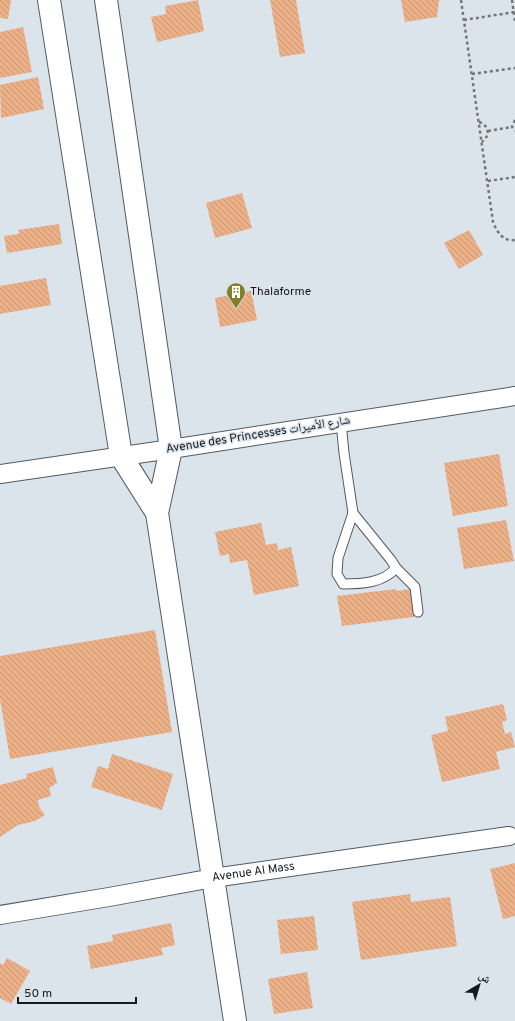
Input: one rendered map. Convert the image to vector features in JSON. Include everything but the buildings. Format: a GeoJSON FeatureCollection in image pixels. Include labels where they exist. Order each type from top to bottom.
{"type":"FeatureCollection","features":[{"type":"Feature","properties":{"kind":"street"},"geometry":{"type":"LineString","coordinates":[[49,0],[120,456],[157,513]]}},
{"type":"Feature","properties":{"kind":"street"},"geometry":{"type":"LineString","coordinates":[[106,0],[171,449],[157,513],[235,1021]]}},
{"type":"Feature","properties":{"kind":"street","name":"Avenue des Princesses شارع الأميرات"},"geometry":{"type":"LineString","coordinates":[[0,474],[515,396]]}},
{"type":"Feature","properties":{"kind":"street","name":"Avenue Al Mass"},"geometry":{"type":"LineString","coordinates":[[0,915],[213,878],[509,836]]}},
{"type":"Feature","properties":{"kind":"lane"},"geometry":{"type":"LineString","coordinates":[[340,422],[353,513],[338,558],[337,574],[343,584],[362,584],[382,579],[396,568]]}},
{"type":"Feature","properties":{"kind":"lane"},"geometry":{"type":"LineString","coordinates":[[353,513],[396,568],[415,586],[418,612]]}},
{"type":"Feature","properties":{"kind":"path"},"geometry":{"type":"LineString","coordinates":[[461,0],[493,222],[498,232],[503,237],[512,241],[515,240]]}},
{"type":"Feature","properties":{"kind":"path"},"geometry":{"type":"LineString","coordinates":[[512,0],[515,21]]}},
{"type":"Feature","properties":{"kind":"path"},"geometry":{"type":"LineString","coordinates":[[464,20],[514,12]]}},
{"type":"Feature","properties":{"kind":"path"},"geometry":{"type":"LineString","coordinates":[[472,74],[515,68]]}},
{"type":"Feature","properties":{"kind":"path"},"geometry":{"type":"LineString","coordinates":[[512,127],[515,120]]}},
{"type":"Feature","properties":{"kind":"path"},"geometry":{"type":"LineString","coordinates":[[479,122],[483,124],[488,131]]}},
{"type":"Feature","properties":{"kind":"path"},"geometry":{"type":"LineString","coordinates":[[488,131],[512,127]]}},
{"type":"Feature","properties":{"kind":"path"},"geometry":{"type":"LineString","coordinates":[[512,127],[515,131]]}},
{"type":"Feature","properties":{"kind":"path"},"geometry":{"type":"LineString","coordinates":[[482,142],[488,134],[488,131]]}},
{"type":"Feature","properties":{"kind":"path"},"geometry":{"type":"LineString","coordinates":[[488,181],[515,177]]}},
{"type":"Feature","properties":{"kind":"place","name":"Thalaforme"},"geometry":{"type":"Point","coordinates":[236,309]}}]}
